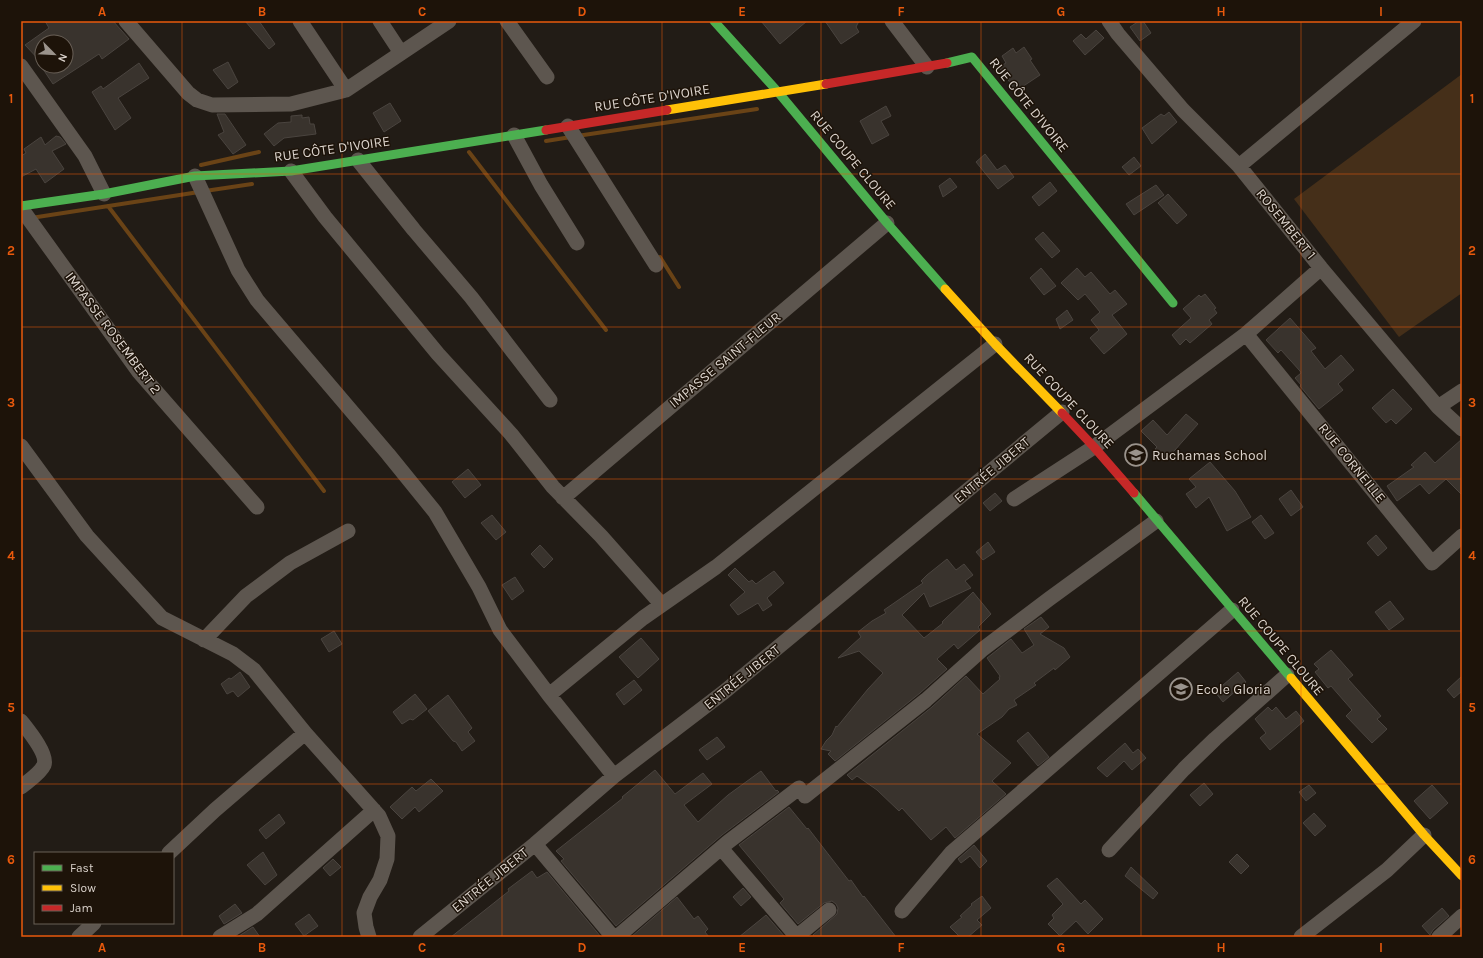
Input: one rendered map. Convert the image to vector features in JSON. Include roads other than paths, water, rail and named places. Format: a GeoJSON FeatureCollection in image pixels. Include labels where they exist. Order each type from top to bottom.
{"type":"FeatureCollection","features":[{"type":"Feature","properties":{"kind":"street"},"geometry":{"type":"LineString","coordinates":[[126,21],[188,93],[197,100],[212,105],[291,104],[346,90],[449,21]]}},
{"type":"Feature","properties":{"kind":"street"},"geometry":{"type":"LineString","coordinates":[[300,21],[346,90]]}},
{"type":"Feature","properties":{"kind":"street"},"geometry":{"type":"LineString","coordinates":[[380,21],[402,53]]}},
{"type":"Feature","properties":{"kind":"street"},"geometry":{"type":"LineString","coordinates":[[507,21],[547,77]]}},
{"type":"Feature","properties":{"kind":"street","name":"RUE COUPE CLOURE"},"geometry":{"type":"LineString","coordinates":[[714,21],[778,92],[887,223],[995,344],[1094,447],[1424,835],[1462,876]]}},
{"type":"Feature","properties":{"kind":"street"},"geometry":{"type":"LineString","coordinates":[[892,21],[928,67]]}},
{"type":"Feature","properties":{"kind":"street","name":"ROSEMBERT 1"},"geometry":{"type":"LineString","coordinates":[[1109,21],[1118,34],[1182,110],[1239,166],[1321,268],[1438,406],[1462,429]]}},
{"type":"Feature","properties":{"kind":"street"},"geometry":{"type":"LineString","coordinates":[[1239,166],[1414,21]]}},
{"type":"Feature","properties":{"kind":"street","name":"RUE CÔTE D'IVOIRE"},"geometry":{"type":"LineString","coordinates":[[21,207],[104,194],[195,176],[291,171],[928,67],[972,57],[1173,303]]}},
{"type":"Feature","properties":{"kind":"street"},"geometry":{"type":"LineString","coordinates":[[21,66],[85,156],[104,194]]}},
{"type":"Feature","properties":{"kind":"street"},"geometry":{"type":"LineString","coordinates":[[568,126],[656,265]]}},
{"type":"Feature","properties":{"kind":"street"},"geometry":{"type":"LineString","coordinates":[[514,135],[541,185],[577,243]]}},
{"type":"Feature","properties":{"kind":"street"},"geometry":{"type":"LineString","coordinates":[[358,160],[414,230],[471,297],[550,400]]}},
{"type":"Feature","properties":{"kind":"street"},"geometry":{"type":"LineString","coordinates":[[291,171],[325,217],[438,354],[511,434],[553,487],[600,536],[662,605]]}},
{"type":"Feature","properties":{"kind":"street"},"geometry":{"type":"LineString","coordinates":[[195,176],[238,270],[258,300],[435,512],[479,587],[500,630],[549,695],[614,776]]}},
{"type":"Feature","properties":{"kind":"street","name":"IMPASSE ROSEMBERT 2"},"geometry":{"type":"LineString","coordinates":[[21,207],[139,372],[257,507]]}},
{"type":"Feature","properties":{"kind":"street","name":"IMPASSE SAINT-FLEUR"},"geometry":{"type":"LineString","coordinates":[[563,498],[887,223]]}},
{"type":"Feature","properties":{"kind":"street"},"geometry":{"type":"LineString","coordinates":[[1014,499],[1094,447],[1246,334],[1321,268]]}},
{"type":"Feature","properties":{"kind":"street","name":"RUE CORNEILLE"},"geometry":{"type":"LineString","coordinates":[[1246,334],[1432,562],[1462,536]]}},
{"type":"Feature","properties":{"kind":"street"},"geometry":{"type":"LineString","coordinates":[[549,695],[643,618],[716,567],[995,344]]}},
{"type":"Feature","properties":{"kind":"street"},"geometry":{"type":"LineString","coordinates":[[1438,406],[1462,391]]}},
{"type":"Feature","properties":{"kind":"street","name":"ENTRÉE JIBERT"},"geometry":{"type":"LineString","coordinates":[[420,937],[535,844],[614,776],[724,692],[1062,412]]}},
{"type":"Feature","properties":{"kind":"street"},"geometry":{"type":"LineString","coordinates":[[21,446],[87,536],[162,618],[233,654],[254,670],[305,733],[379,816],[388,836],[387,859],[380,880],[370,897],[364,913],[369,937]]}},
{"type":"Feature","properties":{"kind":"street"},"geometry":{"type":"LineString","coordinates":[[617,937],[721,848],[802,792],[926,700],[983,649],[1156,521]]}},
{"type":"Feature","properties":{"kind":"street"},"geometry":{"type":"LineString","coordinates":[[204,640],[246,596],[290,563],[348,531]]}},
{"type":"Feature","properties":{"kind":"street"},"geometry":{"type":"LineString","coordinates":[[902,911],[951,853],[1232,610]]}},
{"type":"Feature","properties":{"kind":"street"},"geometry":{"type":"LineString","coordinates":[[1109,850],[1210,744],[1287,674]]}},
{"type":"Feature","properties":{"kind":"street"},"geometry":{"type":"LineString","coordinates":[[21,721],[43,753],[45,760],[44,766],[40,772],[21,787]]}},
{"type":"Feature","properties":{"kind":"street"},"geometry":{"type":"LineString","coordinates":[[169,852],[215,810],[305,733]]}},
{"type":"Feature","properties":{"kind":"street"},"geometry":{"type":"LineString","coordinates":[[220,937],[257,914],[374,810]]}},
{"type":"Feature","properties":{"kind":"street"},"geometry":{"type":"LineString","coordinates":[[1301,937],[1387,870],[1424,835]]}},
{"type":"Feature","properties":{"kind":"street"},"geometry":{"type":"LineString","coordinates":[[535,844],[613,937]]}},
{"type":"Feature","properties":{"kind":"street"},"geometry":{"type":"LineString","coordinates":[[721,848],[797,937],[829,910]]}},
{"type":"Feature","properties":{"kind":"street"},"geometry":{"type":"LineString","coordinates":[[1439,937],[1462,916]]}},
{"type":"Feature","properties":{"kind":"street"},"geometry":{"type":"LineString","coordinates":[[79,937],[93,924]]}},
{"type":"Feature","properties":{"kind":"waterway"},"geometry":{"type":"LineString","coordinates":[[577,136],[757,109]]}},
{"type":"Feature","properties":{"kind":"waterway"},"geometry":{"type":"LineString","coordinates":[[546,141],[571,137]]}},
{"type":"Feature","properties":{"kind":"waterway"},"geometry":{"type":"LineString","coordinates":[[201,165],[259,152]]}},
{"type":"Feature","properties":{"kind":"waterway"},"geometry":{"type":"LineString","coordinates":[[469,152],[606,330]]}},
{"type":"Feature","properties":{"kind":"waterway"},"geometry":{"type":"LineString","coordinates":[[205,191],[252,184]]}},
{"type":"Feature","properties":{"kind":"waterway"},"geometry":{"type":"LineString","coordinates":[[31,218],[199,192]]}},
{"type":"Feature","properties":{"kind":"waterway"},"geometry":{"type":"LineString","coordinates":[[108,206],[324,491]]}},
{"type":"Feature","properties":{"kind":"waterway"},"geometry":{"type":"LineString","coordinates":[[660,257],[679,287]]}},
{"type":"Feature","properties":{"kind":"place","name":"Ruchamas School"},"geometry":{"type":"Point","coordinates":[1136,455]}},
{"type":"Feature","properties":{"kind":"place","name":"Ecole Gloria"},"geometry":{"type":"Point","coordinates":[1181,689]}}]}
